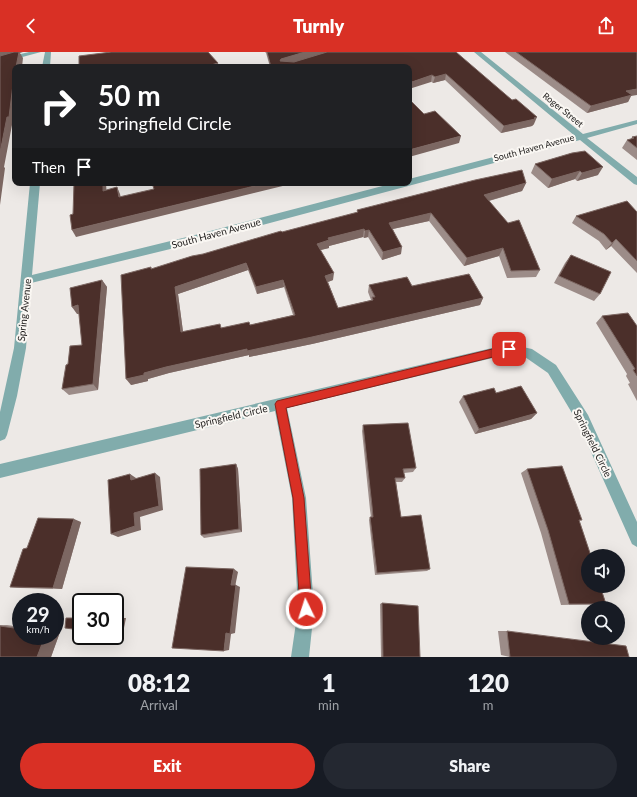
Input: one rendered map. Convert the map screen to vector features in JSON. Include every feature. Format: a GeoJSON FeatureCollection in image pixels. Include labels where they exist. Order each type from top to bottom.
{"type":"FeatureCollection","features":[{"type":"Feature","properties":{"kind":"street"},"geometry":{"type":"LineString","coordinates":[[0,61],[38,52]]}},
{"type":"Feature","properties":{"kind":"street"},"geometry":{"type":"LineString","coordinates":[[46,64],[48,52]]}},
{"type":"Feature","properties":{"kind":"street","name":"Roger Street"},"geometry":{"type":"LineString","coordinates":[[477,52],[637,182]]}},
{"type":"Feature","properties":{"kind":"street","name":"South Haven Avenue"},"geometry":{"type":"LineString","coordinates":[[412,181],[637,122]]}},
{"type":"Feature","properties":{"kind":"street","name":"Spring Avenue"},"geometry":{"type":"LineString","coordinates":[[0,435],[15,376],[27,280],[35,186]]}},
{"type":"Feature","properties":{"kind":"street","name":"South Haven Avenue"},"geometry":{"type":"LineString","coordinates":[[27,280],[195,239],[394,186]]}},
{"type":"Feature","properties":{"kind":"street","name":"Springfield Circle"},"geometry":{"type":"LineString","coordinates":[[0,471],[509,349],[528,353],[552,369],[583,418],[637,539]]}},
{"type":"Feature","properties":{"kind":"street"},"geometry":{"type":"LineString","coordinates":[[280,404],[299,498],[306,609],[300,657]]}},
{"type":"Feature","properties":{"kind":"building"},"geometry":{"type":"Polygon","coordinates":[[[19,52],[17,64],[12,64],[12,92],[9,117],[7,117],[0,153],[0,56],[19,52]]]}},
{"type":"Feature","properties":{"kind":"building"},"geometry":{"type":"Polygon","coordinates":[[[111,52],[208,52],[218,63],[79,64],[79,56],[111,52]]]}},
{"type":"Feature","properties":{"kind":"building"},"geometry":{"type":"Polygon","coordinates":[[[267,52],[305,52],[281,59],[280,61],[294,62],[327,52],[456,52],[512,100],[516,99],[537,117],[534,118],[535,119],[504,126],[446,74],[435,77],[432,75],[412,82],[412,64],[270,64],[267,52]]]}},
{"type":"Feature","properties":{"kind":"building"},"geometry":{"type":"Polygon","coordinates":[[[516,52],[637,52],[637,89],[626,91],[632,95],[591,106],[516,52]]]}},
{"type":"Feature","properties":{"kind":"building"},"geometry":{"type":"Polygon","coordinates":[[[412,102],[424,114],[435,111],[461,136],[412,149],[412,102]]]}},
{"type":"Feature","properties":{"kind":"building"},"geometry":{"type":"Polygon","coordinates":[[[637,136],[637,148],[627,140],[637,136]]]}},
{"type":"Feature","properties":{"kind":"building"},"geometry":{"type":"Polygon","coordinates":[[[585,151],[603,167],[582,173],[580,171],[552,179],[535,164],[572,153],[585,151]]]}},
{"type":"Feature","properties":{"kind":"building"},"geometry":{"type":"Polygon","coordinates":[[[522,170],[526,183],[484,195],[508,223],[519,220],[540,270],[511,271],[503,248],[467,258],[431,213],[389,223],[402,247],[383,252],[369,230],[365,231],[364,229],[328,238],[329,240],[317,244],[334,273],[325,276],[338,308],[373,300],[372,297],[375,297],[369,285],[407,277],[412,286],[469,274],[483,298],[312,337],[247,351],[247,349],[166,367],[144,373],[144,375],[126,379],[121,275],[151,267],[151,269],[281,231],[282,232],[358,212],[357,210],[475,180],[522,170]],[[246,263],[175,287],[181,332],[220,324],[221,328],[249,322],[250,325],[295,315],[283,280],[256,287],[246,263]]]}},
{"type":"Feature","properties":{"kind":"building"},"geometry":{"type":"Polygon","coordinates":[[[74,186],[103,186],[103,191],[117,187],[119,197],[154,189],[153,186],[255,186],[72,230],[70,215],[73,214],[74,186]]]}},
{"type":"Feature","properties":{"kind":"building"},"geometry":{"type":"Polygon","coordinates":[[[627,201],[637,212],[637,261],[616,239],[612,243],[604,234],[576,216],[627,201]]]}},
{"type":"Feature","properties":{"kind":"building"},"geometry":{"type":"Polygon","coordinates":[[[571,255],[611,272],[600,294],[559,276],[571,255]]]}},
{"type":"Feature","properties":{"kind":"building"},"geometry":{"type":"Polygon","coordinates":[[[102,280],[93,384],[62,389],[66,365],[68,364],[70,346],[82,345],[78,305],[72,307],[70,288],[102,280]]]}},
{"type":"Feature","properties":{"kind":"building"},"geometry":{"type":"Polygon","coordinates":[[[628,313],[637,326],[637,376],[633,370],[635,369],[602,316],[628,313]]]}},
{"type":"Feature","properties":{"kind":"building"},"geometry":{"type":"Polygon","coordinates":[[[521,386],[537,413],[479,429],[463,396],[494,388],[496,393],[521,386]]]}},
{"type":"Feature","properties":{"kind":"building"},"geometry":{"type":"Polygon","coordinates":[[[408,423],[416,468],[403,469],[405,478],[395,478],[401,517],[421,515],[430,569],[377,573],[370,517],[373,517],[363,425],[408,423]]]}},
{"type":"Feature","properties":{"kind":"building"},"geometry":{"type":"Polygon","coordinates":[[[236,464],[239,529],[201,535],[200,469],[236,464]]]}},
{"type":"Feature","properties":{"kind":"building"},"geometry":{"type":"Polygon","coordinates":[[[562,466],[582,520],[579,520],[589,549],[581,549],[581,593],[602,593],[605,601],[581,601],[581,604],[569,604],[548,530],[527,469],[562,466]]]}},
{"type":"Feature","properties":{"kind":"building"},"geometry":{"type":"Polygon","coordinates":[[[155,473],[159,506],[134,513],[135,526],[111,534],[108,480],[130,474],[131,480],[155,473]]]}},
{"type":"Feature","properties":{"kind":"building"},"geometry":{"type":"Polygon","coordinates":[[[38,518],[74,519],[53,588],[10,587],[23,549],[27,548],[38,518]]]}},
{"type":"Feature","properties":{"kind":"building"},"geometry":{"type":"Polygon","coordinates":[[[186,567],[234,569],[231,585],[236,585],[230,634],[226,633],[224,651],[172,648],[186,567]]]}},
{"type":"Feature","properties":{"kind":"building"},"geometry":{"type":"Polygon","coordinates":[[[382,603],[418,606],[420,657],[383,657],[382,603]]]}},
{"type":"Feature","properties":{"kind":"building"},"geometry":{"type":"Polygon","coordinates":[[[66,618],[72,618],[72,629],[65,628],[66,618]]]}},
{"type":"Feature","properties":{"kind":"building"},"geometry":{"type":"Polygon","coordinates":[[[0,626],[12,628],[12,645],[42,645],[37,657],[0,657],[0,626]]]}},
{"type":"Feature","properties":{"kind":"building"},"geometry":{"type":"Polygon","coordinates":[[[507,631],[581,640],[581,645],[626,646],[629,657],[510,657],[507,631]]]}},
{"type":"Feature","properties":{"kind":"route"},"geometry":{"type":"LineString","coordinates":[[306,609],[299,498],[280,404],[509,349]]}}]}
